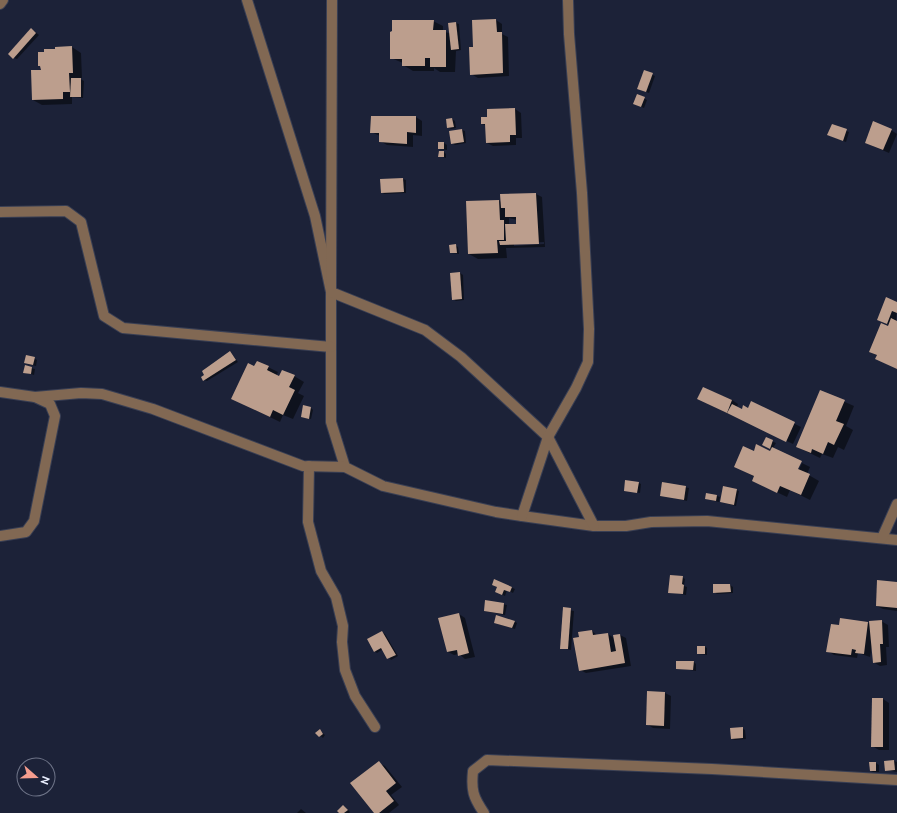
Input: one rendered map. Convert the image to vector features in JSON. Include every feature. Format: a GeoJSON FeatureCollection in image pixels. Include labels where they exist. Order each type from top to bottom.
{"type":"FeatureCollection","features":[{"type":"Feature","properties":{"kind":"street"},"geometry":{"type":"LineString","coordinates":[[0,4],[3,0]]}},
{"type":"Feature","properties":{"kind":"street"},"geometry":{"type":"LineString","coordinates":[[247,0],[315,216],[331,292]]}},
{"type":"Feature","properties":{"kind":"street"},"geometry":{"type":"LineString","coordinates":[[332,0],[331,422],[345,467]]}},
{"type":"Feature","properties":{"kind":"street"},"geometry":{"type":"LineString","coordinates":[[522,516],[548,437],[576,388],[588,362],[589,329],[582,193],[569,34],[568,0]]}},
{"type":"Feature","properties":{"kind":"street"},"geometry":{"type":"LineString","coordinates":[[0,212],[66,211],[81,222],[104,316],[123,328],[331,347]]}},
{"type":"Feature","properties":{"kind":"street"},"geometry":{"type":"LineString","coordinates":[[331,292],[425,330],[461,357],[548,437],[594,526]]}},
{"type":"Feature","properties":{"kind":"street"},"geometry":{"type":"LineString","coordinates":[[0,392],[35,397],[81,393],[102,394],[153,410],[303,466],[345,467],[382,486],[496,512],[594,526],[626,526],[651,522],[707,521],[897,540]]}},
{"type":"Feature","properties":{"kind":"street"},"geometry":{"type":"LineString","coordinates":[[0,536],[26,532],[34,521],[55,416],[50,404],[35,397]]}},
{"type":"Feature","properties":{"kind":"street"},"geometry":{"type":"LineString","coordinates":[[309,466],[308,522],[321,571],[336,598],[343,626],[342,642],[345,670],[355,696],[375,727]]}},
{"type":"Feature","properties":{"kind":"street"},"geometry":{"type":"LineString","coordinates":[[882,538],[897,504]]}},
{"type":"Feature","properties":{"kind":"street"},"geometry":{"type":"LineString","coordinates":[[484,813],[477,803],[471,789],[473,771],[487,760],[712,769],[897,780]]}},
{"type":"Feature","properties":{"kind":"building"},"geometry":{"type":"Polygon","coordinates":[[[496,19],[497,32],[502,32],[503,73],[470,75],[469,47],[473,47],[472,20],[496,19]]]}},
{"type":"Feature","properties":{"kind":"building"},"geometry":{"type":"Polygon","coordinates":[[[392,20],[434,20],[433,30],[446,30],[446,67],[430,67],[430,58],[425,58],[425,66],[402,66],[402,59],[390,59],[390,32],[392,31],[392,20]]]}},
{"type":"Feature","properties":{"kind":"building"},"geometry":{"type":"Polygon","coordinates":[[[456,22],[459,49],[451,50],[448,23],[456,22]]]}},
{"type":"Feature","properties":{"kind":"building"},"geometry":{"type":"Polygon","coordinates":[[[31,28],[36,33],[13,59],[8,54],[31,28]]]}},
{"type":"Feature","properties":{"kind":"building"},"geometry":{"type":"Polygon","coordinates":[[[72,46],[73,73],[69,73],[70,92],[63,92],[63,99],[32,100],[31,70],[41,70],[40,66],[38,66],[38,52],[44,52],[44,49],[55,49],[55,47],[72,46]]]}},
{"type":"Feature","properties":{"kind":"building"},"geometry":{"type":"Polygon","coordinates":[[[644,70],[653,73],[646,92],[637,89],[644,70]]]}},
{"type":"Feature","properties":{"kind":"building"},"geometry":{"type":"Polygon","coordinates":[[[71,78],[81,78],[81,97],[70,97],[71,78]]]}},
{"type":"Feature","properties":{"kind":"building"},"geometry":{"type":"Polygon","coordinates":[[[637,94],[645,97],[641,107],[633,104],[637,94]]]}},
{"type":"Feature","properties":{"kind":"building"},"geometry":{"type":"Polygon","coordinates":[[[515,108],[516,135],[510,135],[510,142],[486,143],[485,124],[481,124],[481,117],[487,117],[487,109],[515,108]]]}},
{"type":"Feature","properties":{"kind":"building"},"geometry":{"type":"Polygon","coordinates":[[[371,116],[416,116],[416,133],[407,132],[407,144],[379,142],[379,133],[370,133],[371,116]]]}},
{"type":"Feature","properties":{"kind":"building"},"geometry":{"type":"Polygon","coordinates":[[[452,118],[454,127],[447,128],[446,119],[452,118]]]}},
{"type":"Feature","properties":{"kind":"building"},"geometry":{"type":"Polygon","coordinates":[[[873,121],[892,129],[883,150],[865,143],[873,121]]]}},
{"type":"Feature","properties":{"kind":"building"},"geometry":{"type":"Polygon","coordinates":[[[832,124],[847,129],[843,141],[827,135],[832,124]]]}},
{"type":"Feature","properties":{"kind":"building"},"geometry":{"type":"Polygon","coordinates":[[[462,129],[464,142],[451,144],[449,131],[462,129]]]}},
{"type":"Feature","properties":{"kind":"building"},"geometry":{"type":"Polygon","coordinates":[[[438,142],[444,142],[444,149],[438,149],[438,142]]]}},
{"type":"Feature","properties":{"kind":"building"},"geometry":{"type":"Polygon","coordinates":[[[439,151],[444,151],[444,157],[438,157],[439,151]]]}},
{"type":"Feature","properties":{"kind":"building"},"geometry":{"type":"Polygon","coordinates":[[[403,178],[404,192],[381,193],[380,179],[403,178]]]}},
{"type":"Feature","properties":{"kind":"building"},"geometry":{"type":"Polygon","coordinates":[[[536,193],[539,244],[500,245],[499,241],[506,241],[505,224],[516,224],[516,217],[505,217],[505,208],[501,208],[500,194],[536,193]]]}},
{"type":"Feature","properties":{"kind":"building"},"geometry":{"type":"Polygon","coordinates":[[[499,200],[500,220],[504,220],[504,240],[497,240],[498,253],[468,254],[466,201],[499,200]]]}},
{"type":"Feature","properties":{"kind":"building"},"geometry":{"type":"Polygon","coordinates":[[[456,244],[457,253],[450,253],[449,245],[456,244]]]}},
{"type":"Feature","properties":{"kind":"building"},"geometry":{"type":"Polygon","coordinates":[[[460,272],[462,299],[452,300],[450,273],[460,272]]]}},
{"type":"Feature","properties":{"kind":"building"},"geometry":{"type":"Polygon","coordinates":[[[886,297],[897,302],[897,313],[892,311],[887,324],[877,320],[886,297]]]}},
{"type":"Feature","properties":{"kind":"building"},"geometry":{"type":"Polygon","coordinates":[[[891,318],[897,321],[897,369],[875,359],[877,355],[869,352],[881,323],[888,326],[891,318]]]}},
{"type":"Feature","properties":{"kind":"building"},"geometry":{"type":"Polygon","coordinates":[[[230,351],[236,360],[203,381],[201,377],[204,375],[202,371],[230,351]]]}},
{"type":"Feature","properties":{"kind":"building"},"geometry":{"type":"Polygon","coordinates":[[[26,355],[35,357],[33,365],[24,363],[26,355]]]}},
{"type":"Feature","properties":{"kind":"building"},"geometry":{"type":"Polygon","coordinates":[[[257,361],[269,366],[267,370],[279,376],[282,370],[295,375],[289,387],[295,390],[283,415],[273,410],[270,417],[231,399],[248,363],[254,366],[257,361]]]}},
{"type":"Feature","properties":{"kind":"building"},"geometry":{"type":"Polygon","coordinates":[[[25,365],[32,367],[31,374],[23,373],[25,365]]]}},
{"type":"Feature","properties":{"kind":"building"},"geometry":{"type":"Polygon","coordinates":[[[703,387],[732,400],[727,413],[697,399],[703,387]]]}},
{"type":"Feature","properties":{"kind":"building"},"geometry":{"type":"Polygon","coordinates":[[[820,390],[845,400],[836,421],[844,424],[834,445],[828,442],[823,454],[812,449],[811,453],[796,447],[820,390]]]}},
{"type":"Feature","properties":{"kind":"building"},"geometry":{"type":"Polygon","coordinates":[[[751,401],[795,422],[786,442],[727,413],[732,404],[742,409],[743,405],[748,408],[751,401]]]}},
{"type":"Feature","properties":{"kind":"building"},"geometry":{"type":"Polygon","coordinates":[[[303,405],[311,407],[309,419],[301,417],[303,405]]]}},
{"type":"Feature","properties":{"kind":"building"},"geometry":{"type":"Polygon","coordinates":[[[766,437],[773,440],[770,449],[762,445],[766,437]]]}},
{"type":"Feature","properties":{"kind":"building"},"geometry":{"type":"Polygon","coordinates":[[[756,444],[770,451],[772,447],[802,461],[798,469],[810,474],[801,495],[780,486],[777,493],[752,481],[754,476],[734,467],[743,446],[754,451],[756,444]]]}},
{"type":"Feature","properties":{"kind":"building"},"geometry":{"type":"Polygon","coordinates":[[[625,480],[639,482],[637,493],[624,491],[625,480]]]}},
{"type":"Feature","properties":{"kind":"building"},"geometry":{"type":"Polygon","coordinates":[[[662,482],[686,486],[684,500],[660,496],[662,482]]]}},
{"type":"Feature","properties":{"kind":"building"},"geometry":{"type":"Polygon","coordinates":[[[723,486],[737,489],[734,505],[720,502],[723,486]]]}},
{"type":"Feature","properties":{"kind":"building"},"geometry":{"type":"Polygon","coordinates":[[[706,493],[717,495],[716,501],[705,499],[706,493]]]}},
{"type":"Feature","properties":{"kind":"building"},"geometry":{"type":"Polygon","coordinates":[[[670,575],[683,576],[683,594],[668,593],[670,575]]]}},
{"type":"Feature","properties":{"kind":"building"},"geometry":{"type":"Polygon","coordinates":[[[494,579],[512,587],[510,592],[504,590],[502,595],[495,592],[497,587],[492,585],[494,579]]]}},
{"type":"Feature","properties":{"kind":"building"},"geometry":{"type":"Polygon","coordinates":[[[877,580],[897,582],[897,608],[876,606],[877,580]]]}},
{"type":"Feature","properties":{"kind":"building"},"geometry":{"type":"Polygon","coordinates":[[[713,584],[730,584],[731,592],[713,593],[713,584]]]}},
{"type":"Feature","properties":{"kind":"building"},"geometry":{"type":"Polygon","coordinates":[[[485,600],[504,603],[503,614],[484,611],[485,600]]]}},
{"type":"Feature","properties":{"kind":"building"},"geometry":{"type":"Polygon","coordinates":[[[563,607],[571,608],[568,649],[560,649],[563,607]]]}},
{"type":"Feature","properties":{"kind":"building"},"geometry":{"type":"Polygon","coordinates":[[[459,613],[469,653],[458,656],[457,650],[447,652],[438,618],[459,613]]]}},
{"type":"Feature","properties":{"kind":"building"},"geometry":{"type":"Polygon","coordinates":[[[496,615],[515,621],[512,628],[494,623],[496,615]]]}},
{"type":"Feature","properties":{"kind":"building"},"geometry":{"type":"Polygon","coordinates":[[[840,618],[868,622],[864,654],[855,653],[856,650],[852,649],[851,655],[826,652],[831,624],[839,625],[840,618]]]}},
{"type":"Feature","properties":{"kind":"building"},"geometry":{"type":"Polygon","coordinates":[[[882,620],[883,644],[880,644],[881,662],[873,663],[869,621],[882,620]]]}},
{"type":"Feature","properties":{"kind":"building"},"geometry":{"type":"Polygon","coordinates":[[[592,630],[593,635],[608,633],[611,652],[616,651],[613,635],[620,634],[625,663],[579,671],[573,638],[579,637],[578,632],[592,630]]]}},
{"type":"Feature","properties":{"kind":"building"},"geometry":{"type":"Polygon","coordinates":[[[382,631],[396,655],[387,659],[381,648],[374,652],[367,639],[382,631]]]}},
{"type":"Feature","properties":{"kind":"building"},"geometry":{"type":"Polygon","coordinates":[[[697,646],[705,646],[705,654],[697,654],[697,646]]]}},
{"type":"Feature","properties":{"kind":"building"},"geometry":{"type":"Polygon","coordinates":[[[676,661],[694,661],[693,670],[676,669],[676,661]]]}},
{"type":"Feature","properties":{"kind":"building"},"geometry":{"type":"Polygon","coordinates":[[[647,691],[665,692],[664,726],[646,725],[647,691]]]}},
{"type":"Feature","properties":{"kind":"building"},"geometry":{"type":"Polygon","coordinates":[[[872,698],[883,698],[883,747],[871,747],[872,698]]]}},
{"type":"Feature","properties":{"kind":"building"},"geometry":{"type":"Polygon","coordinates":[[[743,727],[743,738],[731,739],[730,728],[743,727]]]}},
{"type":"Feature","properties":{"kind":"building"},"geometry":{"type":"Polygon","coordinates":[[[320,729],[323,734],[319,737],[315,733],[320,729]]]}},
{"type":"Feature","properties":{"kind":"building"},"geometry":{"type":"Polygon","coordinates":[[[894,760],[895,770],[885,771],[884,761],[894,760]]]}},
{"type":"Feature","properties":{"kind":"building"},"geometry":{"type":"Polygon","coordinates":[[[379,761],[396,783],[386,791],[394,801],[379,813],[374,813],[350,783],[379,761]]]}},
{"type":"Feature","properties":{"kind":"building"},"geometry":{"type":"Polygon","coordinates":[[[869,762],[876,762],[876,771],[870,771],[869,762]]]}},
{"type":"Feature","properties":{"kind":"building"},"geometry":{"type":"Polygon","coordinates":[[[343,805],[348,810],[344,813],[339,813],[337,811],[343,805]]]}}]}
